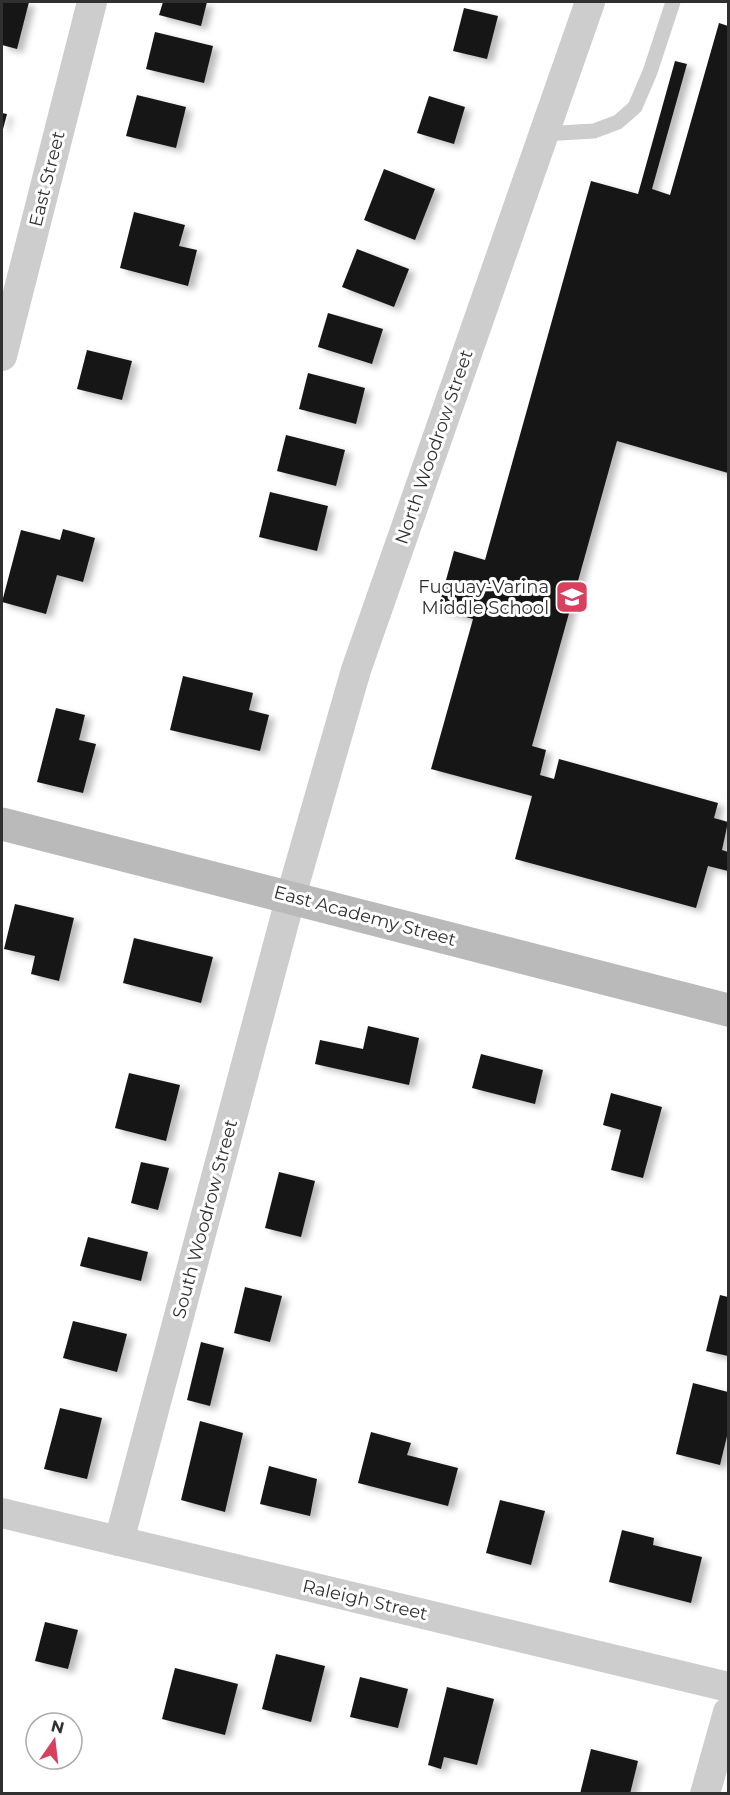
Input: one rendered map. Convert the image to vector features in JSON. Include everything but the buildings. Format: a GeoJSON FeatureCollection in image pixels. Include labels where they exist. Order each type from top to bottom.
{"type":"FeatureCollection","features":[{"type":"Feature","properties":{"kind":"street","name":"East Street"},"geometry":{"type":"LineString","coordinates":[[2,356],[92,2]]}},
{"type":"Feature","properties":{"kind":"street","name":"North Woodrow Street"},"geometry":{"type":"LineString","coordinates":[[291,896],[356,670],[590,2]]}},
{"type":"Feature","properties":{"kind":"street","name":"East Academy Street"},"geometry":{"type":"LineString","coordinates":[[2,824],[291,896],[729,1010]]}},
{"type":"Feature","properties":{"kind":"street","name":"South Woodrow Street"},"geometry":{"type":"LineString","coordinates":[[119,1541],[291,896]]}},
{"type":"Feature","properties":{"kind":"street","name":"Raleigh Street"},"geometry":{"type":"LineString","coordinates":[[2,1513],[729,1687]]}},
{"type":"Feature","properties":{"kind":"street"},"geometry":{"type":"LineString","coordinates":[[705,1794],[729,1712]]}},
{"type":"Feature","properties":{"kind":"lane"},"geometry":{"type":"LineString","coordinates":[[543,134],[594,131],[618,122],[635,107],[650,72],[673,2]]}},
{"type":"Feature","properties":{"kind":"place","name":"Fuquay-Varina Middle School"},"geometry":{"type":"Point","coordinates":[572,597]}}]}
